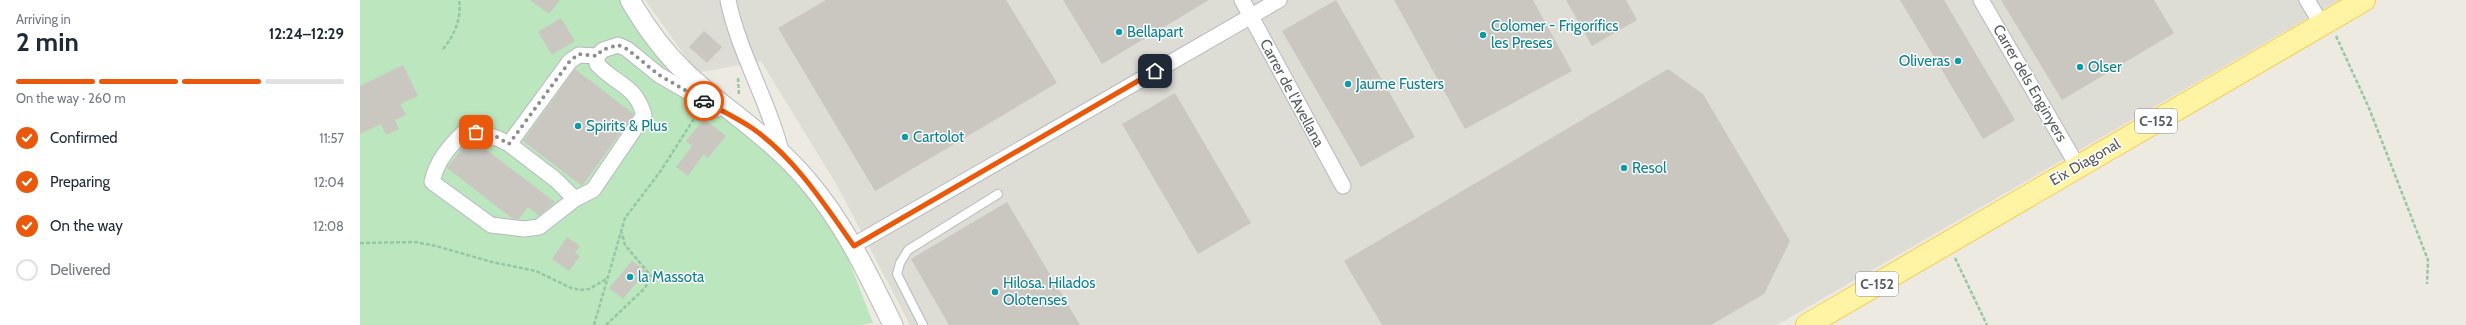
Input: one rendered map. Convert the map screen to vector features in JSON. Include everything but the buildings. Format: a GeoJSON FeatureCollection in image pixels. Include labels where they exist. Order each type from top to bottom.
{"type":"FeatureCollection","features":[{"type":"Feature","properties":{"kind":"main road","name":"Eix Diagonal"},"geometry":{"type":"LineString","coordinates":[[1807,325],[2364,0]]}},
{"type":"Feature","properties":{"kind":"street"},"geometry":{"type":"LineString","coordinates":[[630,0],[670,56],[699,84],[782,154],[807,180],[854,246],[893,325]]}},
{"type":"Feature","properties":{"kind":"street"},"geometry":{"type":"LineString","coordinates":[[728,0],[734,28],[774,126],[782,154]]}},
{"type":"Feature","properties":{"kind":"street","name":"Carrer de l'Avellana"},"geometry":{"type":"LineString","coordinates":[[1242,0],[1343,186]]}},
{"type":"Feature","properties":{"kind":"street"},"geometry":{"type":"LineString","coordinates":[[854,246],[1278,0]]}},
{"type":"Feature","properties":{"kind":"street","name":"Carrer dels Enginyers"},"geometry":{"type":"LineString","coordinates":[[1981,0],[2078,167]]}},
{"type":"Feature","properties":{"kind":"street"},"geometry":{"type":"LineString","coordinates":[[2307,0],[2325,23]]}},
{"type":"Feature","properties":{"kind":"street"},"geometry":{"type":"LineString","coordinates":[[575,199],[556,180],[509,144],[497,137],[476,132],[464,132],[448,147],[435,167],[432,182],[491,225],[510,227],[539,227],[575,199],[593,190],[644,115],[635,94],[597,64],[597,56],[602,50],[618,45],[627,49],[659,75],[748,124]]}},
{"type":"Feature","properties":{"kind":"street"},"geometry":{"type":"LineString","coordinates":[[509,144],[570,61],[579,54],[597,56]]}},
{"type":"Feature","properties":{"kind":"lane"},"geometry":{"type":"LineString","coordinates":[[923,325],[897,274],[900,262],[908,250],[998,194]]}},
{"type":"Feature","properties":{"kind":"path"},"geometry":{"type":"LineString","coordinates":[[443,48],[452,38],[457,26],[460,6],[459,0]]}},
{"type":"Feature","properties":{"kind":"path"},"geometry":{"type":"LineString","coordinates":[[2325,23],[2369,108],[2428,260],[2427,284]]}},
{"type":"Feature","properties":{"kind":"path"},"geometry":{"type":"LineString","coordinates":[[738,73],[738,88],[748,124]]}},
{"type":"Feature","properties":{"kind":"path"},"geometry":{"type":"LineString","coordinates":[[594,325],[622,233],[625,218],[660,172],[705,101]]}},
{"type":"Feature","properties":{"kind":"path"},"geometry":{"type":"LineString","coordinates":[[606,325],[644,289],[652,277],[625,245],[622,233]]}},
{"type":"Feature","properties":{"kind":"path"},"geometry":{"type":"LineString","coordinates":[[360,243],[416,242],[436,246],[492,262],[536,271],[571,288],[580,290],[589,289],[608,278]]}},
{"type":"Feature","properties":{"kind":"path"},"geometry":{"type":"LineString","coordinates":[[1948,243],[1987,325]]}},
{"type":"Feature","properties":{"kind":"shaded area"},"geometry":{"type":"Polygon","coordinates":[[[645,0],[2339,0],[1777,325],[910,325],[838,187],[761,61],[697,73],[645,0]]]}},
{"type":"Feature","properties":{"kind":"green space"},"geometry":{"type":"Polygon","coordinates":[[[360,0],[633,0],[659,39],[756,124],[836,227],[873,323],[859,325],[360,325],[360,0]]]}},
{"type":"Feature","properties":{"kind":"way so far"},"geometry":{"type":"LineString","coordinates":[[476,132],[497,137],[509,144],[550,86],[570,61],[579,54],[597,56],[602,50],[618,45],[627,49],[659,75],[704,101]]}},
{"type":"Feature","properties":{"kind":"place","name":"Bellapart"},"geometry":{"type":"Point","coordinates":[1119,32]}},
{"type":"Feature","properties":{"kind":"place","name":"Colomer - Frigorífics les Preses"},"geometry":{"type":"Point","coordinates":[1483,35]}},
{"type":"Feature","properties":{"kind":"place","name":"Oliveras"},"geometry":{"type":"Point","coordinates":[1958,61]}},
{"type":"Feature","properties":{"kind":"place","name":"Olser"},"geometry":{"type":"Point","coordinates":[2080,67]}},
{"type":"Feature","properties":{"kind":"place","name":"Jaume Fusters"},"geometry":{"type":"Point","coordinates":[1348,84]}},
{"type":"Feature","properties":{"kind":"place","name":"Spirits & Plus"},"geometry":{"type":"Point","coordinates":[578,126]}},
{"type":"Feature","properties":{"kind":"place","name":"Cartolot"},"geometry":{"type":"Point","coordinates":[905,137]}},
{"type":"Feature","properties":{"kind":"place","name":"Resol"},"geometry":{"type":"Point","coordinates":[1624,168]}},
{"type":"Feature","properties":{"kind":"place","name":"la Massota"},"geometry":{"type":"Point","coordinates":[630,277]}},
{"type":"Feature","properties":{"kind":"place","name":"Hilosa. Hilados Olotenses"},"geometry":{"type":"Point","coordinates":[995,292]}},
{"type":"Feature","properties":{"kind":"route"},"geometry":{"type":"LineString","coordinates":[[704,101],[752,129],[782,154],[807,180],[854,246],[1155,71]]}}]}
